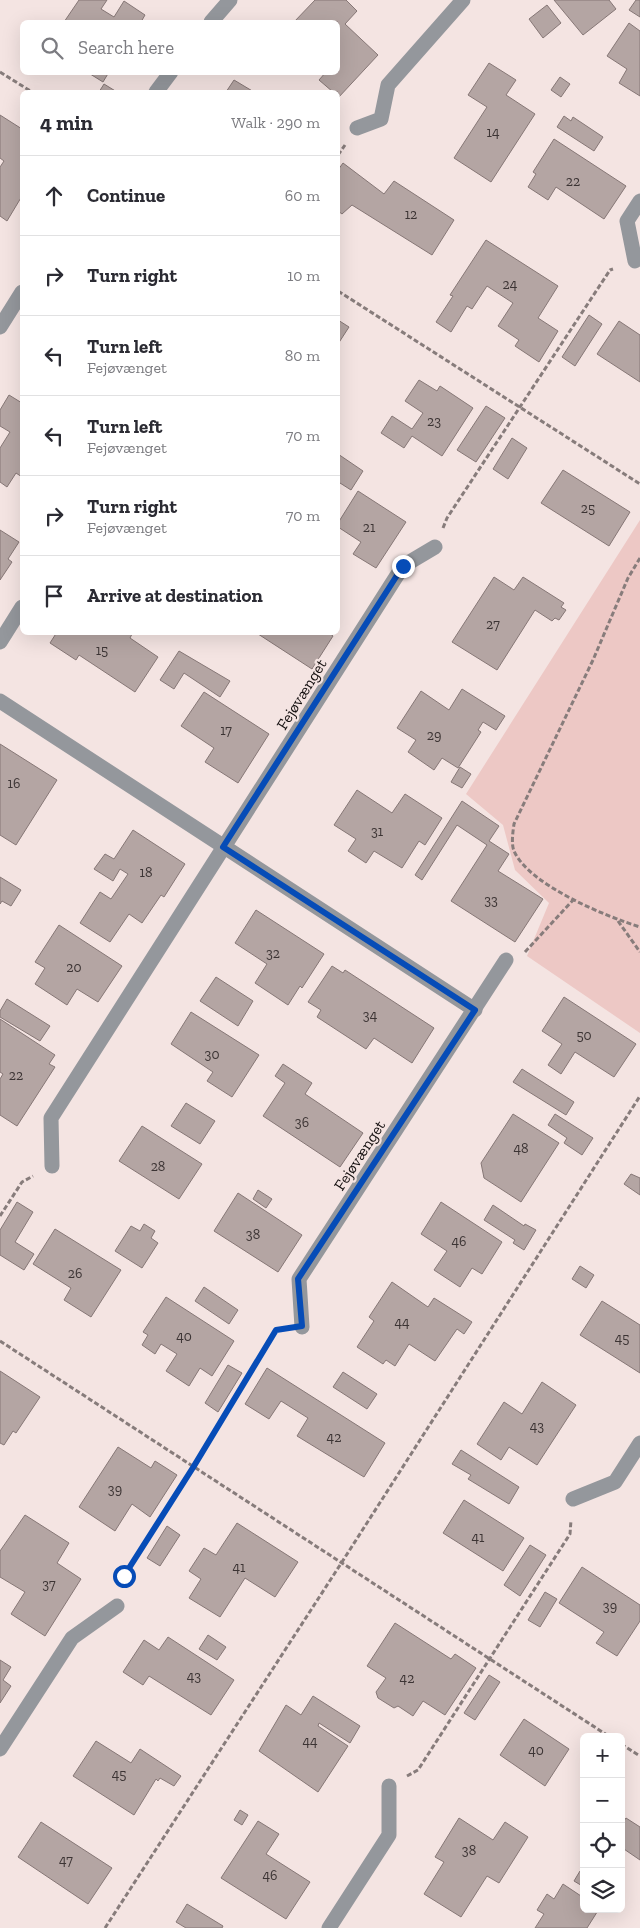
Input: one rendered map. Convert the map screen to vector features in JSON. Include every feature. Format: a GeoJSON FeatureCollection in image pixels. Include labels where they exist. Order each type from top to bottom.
{"type":"FeatureCollection","features":[{"type":"Feature","properties":{"kind":"street"},"geometry":{"type":"LineString","coordinates":[[213,20],[230,0]]}},
{"type":"Feature","properties":{"kind":"street"},"geometry":{"type":"LineString","coordinates":[[357,128],[382,119],[388,85],[463,0]]}},
{"type":"Feature","properties":{"kind":"street"},"geometry":{"type":"LineString","coordinates":[[158,90],[169,75]]}},
{"type":"Feature","properties":{"kind":"street"},"geometry":{"type":"LineString","coordinates":[[635,261],[627,221],[640,201]]}},
{"type":"Feature","properties":{"kind":"street"},"geometry":{"type":"LineString","coordinates":[[0,327],[20,295]]}},
{"type":"Feature","properties":{"kind":"street","name":"Fejøvænget"},"geometry":{"type":"LineString","coordinates":[[52,1166],[51,1118],[403,566],[435,547]]}},
{"type":"Feature","properties":{"kind":"street"},"geometry":{"type":"LineString","coordinates":[[0,642],[20,610]]}},
{"type":"Feature","properties":{"kind":"street"},"geometry":{"type":"LineString","coordinates":[[0,700],[475,1010]]}},
{"type":"Feature","properties":{"kind":"street","name":"Fejøvænget"},"geometry":{"type":"LineString","coordinates":[[302,1326],[298,1279],[506,960]]}},
{"type":"Feature","properties":{"kind":"street"},"geometry":{"type":"LineString","coordinates":[[573,1500],[614,1482],[640,1442]]}},
{"type":"Feature","properties":{"kind":"street"},"geometry":{"type":"LineString","coordinates":[[0,1749],[72,1638],[117,1606]]}},
{"type":"Feature","properties":{"kind":"street"},"geometry":{"type":"LineString","coordinates":[[329,1928],[388,1835],[389,1786]]}},
{"type":"Feature","properties":{"kind":"path"},"geometry":{"type":"LineString","coordinates":[[0,72],[29,90]]}},
{"type":"Feature","properties":{"kind":"path"},"geometry":{"type":"LineString","coordinates":[[435,547],[447,518],[610,270],[635,261]]}},
{"type":"Feature","properties":{"kind":"path"},"geometry":{"type":"LineString","coordinates":[[340,292],[640,484]]}},
{"type":"Feature","properties":{"kind":"path"},"geometry":{"type":"LineString","coordinates":[[640,558],[628,578],[593,660],[514,824],[513,849],[524,866],[541,882],[618,920],[640,927]]}},
{"type":"Feature","properties":{"kind":"path"},"geometry":{"type":"LineString","coordinates":[[506,960],[524,954],[574,899]]}},
{"type":"Feature","properties":{"kind":"path"},"geometry":{"type":"LineString","coordinates":[[618,920],[640,952]]}},
{"type":"Feature","properties":{"kind":"path"},"geometry":{"type":"LineString","coordinates":[[105,1928],[640,1096]]}},
{"type":"Feature","properties":{"kind":"path"},"geometry":{"type":"LineString","coordinates":[[0,1216],[22,1182],[52,1166]]}},
{"type":"Feature","properties":{"kind":"path"},"geometry":{"type":"LineString","coordinates":[[117,1606],[124,1576],[194,1466],[276,1330],[302,1326]]}},
{"type":"Feature","properties":{"kind":"path"},"geometry":{"type":"LineString","coordinates":[[0,1341],[604,1733]]}},
{"type":"Feature","properties":{"kind":"path"},"geometry":{"type":"LineString","coordinates":[[389,1786],[418,1770],[570,1534],[573,1500]]}},
{"type":"Feature","properties":{"kind":"path"},"geometry":{"type":"LineString","coordinates":[[625,1747],[640,1756]]}},
{"type":"Feature","properties":{"kind":"shaded area"},"geometry":{"type":"Polygon","coordinates":[[[640,520],[640,1033],[527,956],[549,903],[515,870],[503,825],[466,794],[640,520]]]}},
{"type":"Feature","properties":{"kind":"building"},"geometry":{"type":"Polygon","coordinates":[[[79,0],[107,0],[101,9],[114,17],[124,1],[145,15],[142,20],[65,20],[79,0]]]}},
{"type":"Feature","properties":{"kind":"building"},"geometry":{"type":"Polygon","coordinates":[[[315,0],[346,0],[357,11],[345,24],[378,55],[340,96],[340,90],[331,90],[319,80],[323,75],[340,75],[340,20],[296,20],[315,0]]]}},
{"type":"Feature","properties":{"kind":"building"},"geometry":{"type":"Polygon","coordinates":[[[554,0],[609,0],[616,9],[583,35],[554,0]]]}},
{"type":"Feature","properties":{"kind":"building"},"geometry":{"type":"Polygon","coordinates":[[[636,0],[640,0],[640,17],[629,10],[636,0]]]}},
{"type":"Feature","properties":{"kind":"building"},"geometry":{"type":"Polygon","coordinates":[[[547,5],[561,23],[543,38],[529,19],[547,5]]]}},
{"type":"Feature","properties":{"kind":"building"},"geometry":{"type":"Polygon","coordinates":[[[629,23],[640,31],[640,96],[619,83],[627,69],[607,56],[629,23]]]}},
{"type":"Feature","properties":{"kind":"building"},"geometry":{"type":"Polygon","coordinates":[[[489,63],[516,80],[506,95],[535,114],[491,182],[454,158],[487,107],[468,95],[489,63]]]}},
{"type":"Feature","properties":{"kind":"building"},"geometry":{"type":"Polygon","coordinates":[[[92,75],[107,75],[103,82],[92,75]]]}},
{"type":"Feature","properties":{"kind":"building"},"geometry":{"type":"Polygon","coordinates":[[[560,77],[570,84],[561,97],[551,90],[560,77]]]}},
{"type":"Feature","properties":{"kind":"building"},"geometry":{"type":"Polygon","coordinates":[[[234,80],[251,90],[227,90],[234,80]]]}},
{"type":"Feature","properties":{"kind":"building"},"geometry":{"type":"Polygon","coordinates":[[[104,84],[114,90],[100,90],[104,84]]]}},
{"type":"Feature","properties":{"kind":"building"},"geometry":{"type":"Polygon","coordinates":[[[0,115],[20,128],[20,199],[7,221],[0,216],[0,167],[4,161],[0,158],[0,115]]]}},
{"type":"Feature","properties":{"kind":"building"},"geometry":{"type":"Polygon","coordinates":[[[564,116],[571,121],[573,117],[603,137],[594,151],[557,127],[564,116]]]}},
{"type":"Feature","properties":{"kind":"building"},"geometry":{"type":"Polygon","coordinates":[[[554,139],[626,186],[604,219],[556,187],[548,200],[528,187],[536,174],[533,172],[554,139]]]}},
{"type":"Feature","properties":{"kind":"building"},"geometry":{"type":"Polygon","coordinates":[[[343,163],[384,194],[394,181],[454,220],[432,255],[352,205],[342,214],[340,212],[340,167],[343,163]]]}},
{"type":"Feature","properties":{"kind":"building"},"geometry":{"type":"Polygon","coordinates":[[[486,240],[558,286],[538,318],[558,331],[539,362],[515,346],[519,340],[498,326],[513,303],[487,286],[472,309],[467,306],[451,332],[436,322],[453,296],[450,295],[486,240]]]}},
{"type":"Feature","properties":{"kind":"building"},"geometry":{"type":"Polygon","coordinates":[[[589,315],[602,324],[575,366],[562,357],[589,315]]]}},
{"type":"Feature","properties":{"kind":"building"},"geometry":{"type":"Polygon","coordinates":[[[340,321],[349,327],[340,341],[340,321]]]}},
{"type":"Feature","properties":{"kind":"building"},"geometry":{"type":"Polygon","coordinates":[[[619,321],[640,335],[640,382],[597,354],[619,321]]]}},
{"type":"Feature","properties":{"kind":"building"},"geometry":{"type":"Polygon","coordinates":[[[419,380],[437,391],[440,386],[473,408],[442,456],[412,436],[404,448],[381,433],[392,416],[412,429],[423,413],[405,401],[419,380]]]}},
{"type":"Feature","properties":{"kind":"building"},"geometry":{"type":"Polygon","coordinates":[[[9,395],[20,402],[20,476],[16,473],[7,487],[0,482],[0,448],[10,432],[0,426],[0,410],[9,395]]]}},
{"type":"Feature","properties":{"kind":"building"},"geometry":{"type":"Polygon","coordinates":[[[486,406],[505,418],[476,462],[457,450],[486,406]]]}},
{"type":"Feature","properties":{"kind":"building"},"geometry":{"type":"Polygon","coordinates":[[[512,438],[527,448],[508,479],[493,469],[512,438]]]}},
{"type":"Feature","properties":{"kind":"building"},"geometry":{"type":"Polygon","coordinates":[[[340,455],[363,471],[351,490],[340,483],[340,455]]]}},
{"type":"Feature","properties":{"kind":"building"},"geometry":{"type":"Polygon","coordinates":[[[563,470],[630,512],[609,546],[541,503],[563,470]]]}},
{"type":"Feature","properties":{"kind":"building"},"geometry":{"type":"Polygon","coordinates":[[[358,491],[406,522],[376,568],[353,554],[361,542],[340,528],[340,520],[358,491]]]}},
{"type":"Feature","properties":{"kind":"building"},"geometry":{"type":"Polygon","coordinates":[[[0,530],[19,542],[8,559],[12,562],[0,580],[0,530]]]}},
{"type":"Feature","properties":{"kind":"building"},"geometry":{"type":"Polygon","coordinates":[[[494,577],[514,590],[523,577],[564,603],[561,607],[566,610],[559,620],[555,618],[552,621],[535,610],[497,670],[452,642],[494,577]]]}},
{"type":"Feature","properties":{"kind":"building"},"geometry":{"type":"Polygon","coordinates":[[[55,635],[132,635],[130,638],[158,657],[135,692],[79,655],[76,660],[50,643],[55,635]]]}},
{"type":"Feature","properties":{"kind":"building"},"geometry":{"type":"Polygon","coordinates":[[[260,635],[332,635],[333,636],[312,669],[260,635]]]}},
{"type":"Feature","properties":{"kind":"building"},"geometry":{"type":"Polygon","coordinates":[[[179,651],[230,681],[220,697],[184,673],[174,689],[160,680],[179,651]]]}},
{"type":"Feature","properties":{"kind":"building"},"geometry":{"type":"Polygon","coordinates":[[[462,689],[505,716],[496,730],[483,722],[478,730],[481,732],[458,768],[442,758],[434,770],[408,752],[416,740],[397,728],[421,691],[449,710],[462,689]]]}},
{"type":"Feature","properties":{"kind":"building"},"geometry":{"type":"Polygon","coordinates":[[[204,692],[269,734],[238,783],[205,762],[214,748],[181,726],[204,692]]]}},
{"type":"Feature","properties":{"kind":"building"},"geometry":{"type":"Polygon","coordinates":[[[0,744],[57,780],[16,845],[0,835],[0,744]]]}},
{"type":"Feature","properties":{"kind":"building"},"geometry":{"type":"Polygon","coordinates":[[[460,767],[471,774],[462,788],[451,782],[460,767]]]}},
{"type":"Feature","properties":{"kind":"building"},"geometry":{"type":"Polygon","coordinates":[[[357,790],[392,813],[405,794],[442,818],[425,845],[419,841],[402,868],[374,851],[366,863],[348,851],[356,839],[334,825],[357,790]]]}},
{"type":"Feature","properties":{"kind":"building"},"geometry":{"type":"Polygon","coordinates":[[[462,801],[499,826],[489,841],[509,854],[498,871],[543,899],[515,942],[451,901],[487,845],[457,825],[422,880],[415,875],[462,801]]]}},
{"type":"Feature","properties":{"kind":"building"},"geometry":{"type":"Polygon","coordinates":[[[133,830],[185,864],[164,897],[161,895],[142,923],[129,914],[110,942],[80,923],[100,892],[111,899],[128,874],[120,869],[113,881],[94,869],[105,854],[114,859],[133,830]]]}},
{"type":"Feature","properties":{"kind":"building"},"geometry":{"type":"Polygon","coordinates":[[[0,877],[21,890],[11,906],[2,901],[0,904],[0,877]]]}},
{"type":"Feature","properties":{"kind":"building"},"geometry":{"type":"Polygon","coordinates":[[[256,910],[324,954],[302,988],[300,986],[288,1005],[255,983],[267,964],[235,943],[256,910]]]}},
{"type":"Feature","properties":{"kind":"building"},"geometry":{"type":"Polygon","coordinates":[[[59,925],[122,966],[98,1002],[77,989],[67,1005],[35,984],[45,968],[35,962],[59,925]]]}},
{"type":"Feature","properties":{"kind":"building"},"geometry":{"type":"Polygon","coordinates":[[[332,966],[343,973],[345,970],[434,1028],[412,1063],[374,1038],[366,1049],[317,1017],[321,1010],[308,1002],[332,966]]]}},
{"type":"Feature","properties":{"kind":"building"},"geometry":{"type":"Polygon","coordinates":[[[216,977],[253,1001],[238,1026],[200,1001],[216,977]]]}},
{"type":"Feature","properties":{"kind":"building"},"geometry":{"type":"Polygon","coordinates":[[[564,997],[636,1044],[614,1077],[575,1052],[561,1074],[548,1065],[562,1044],[542,1031],[564,997]]]}},
{"type":"Feature","properties":{"kind":"building"},"geometry":{"type":"Polygon","coordinates":[[[7,999],[50,1026],[40,1041],[0,1017],[0,1011],[7,999]]]}},
{"type":"Feature","properties":{"kind":"building"},"geometry":{"type":"Polygon","coordinates":[[[191,1012],[259,1055],[232,1097],[207,1081],[213,1072],[171,1044],[191,1012]]]}},
{"type":"Feature","properties":{"kind":"building"},"geometry":{"type":"Polygon","coordinates":[[[0,1019],[55,1055],[49,1064],[55,1067],[17,1126],[0,1115],[0,1079],[3,1074],[0,1072],[0,1019]]]}},
{"type":"Feature","properties":{"kind":"building"},"geometry":{"type":"Polygon","coordinates":[[[283,1064],[312,1083],[305,1094],[363,1133],[340,1167],[263,1116],[285,1083],[275,1076],[283,1064]]]}},
{"type":"Feature","properties":{"kind":"building"},"geometry":{"type":"Polygon","coordinates":[[[522,1069],[574,1102],[566,1115],[513,1082],[522,1069]]]}},
{"type":"Feature","properties":{"kind":"building"},"geometry":{"type":"Polygon","coordinates":[[[186,1103],[215,1121],[200,1144],[171,1126],[186,1103]]]}},
{"type":"Feature","properties":{"kind":"building"},"geometry":{"type":"Polygon","coordinates":[[[513,1114],[559,1143],[521,1202],[484,1178],[481,1163],[513,1114]]]}},
{"type":"Feature","properties":{"kind":"building"},"geometry":{"type":"Polygon","coordinates":[[[555,1114],[593,1138],[582,1155],[564,1143],[567,1138],[548,1125],[555,1114]]]}},
{"type":"Feature","properties":{"kind":"building"},"geometry":{"type":"Polygon","coordinates":[[[142,1126],[202,1164],[179,1199],[119,1161],[142,1126]]]}},
{"type":"Feature","properties":{"kind":"building"},"geometry":{"type":"Polygon","coordinates":[[[631,1174],[640,1178],[640,1195],[624,1184],[631,1174]]]}},
{"type":"Feature","properties":{"kind":"building"},"geometry":{"type":"Polygon","coordinates":[[[258,1190],[272,1199],[266,1208],[253,1199],[258,1190]]]}},
{"type":"Feature","properties":{"kind":"building"},"geometry":{"type":"Polygon","coordinates":[[[238,1193],[302,1235],[278,1272],[214,1231],[238,1193]]]}},
{"type":"Feature","properties":{"kind":"building"},"geometry":{"type":"Polygon","coordinates":[[[17,1202],[33,1212],[15,1242],[34,1254],[24,1270],[0,1255],[0,1230],[17,1202]]]}},
{"type":"Feature","properties":{"kind":"building"},"geometry":{"type":"Polygon","coordinates":[[[441,1202],[502,1242],[482,1274],[472,1268],[460,1287],[434,1270],[447,1251],[421,1234],[441,1202]]]}},
{"type":"Feature","properties":{"kind":"building"},"geometry":{"type":"Polygon","coordinates":[[[493,1205],[524,1226],[525,1224],[536,1230],[524,1250],[513,1243],[515,1240],[484,1220],[493,1205]]]}},
{"type":"Feature","properties":{"kind":"building"},"geometry":{"type":"Polygon","coordinates":[[[144,1224],[155,1231],[151,1238],[158,1243],[142,1268],[115,1251],[131,1226],[140,1231],[144,1224]]]}},
{"type":"Feature","properties":{"kind":"building"},"geometry":{"type":"Polygon","coordinates":[[[55,1229],[121,1270],[91,1317],[64,1300],[71,1288],[33,1264],[55,1229]]]}},
{"type":"Feature","properties":{"kind":"building"},"geometry":{"type":"Polygon","coordinates":[[[580,1266],[594,1275],[586,1288],[572,1279],[580,1266]]]}},
{"type":"Feature","properties":{"kind":"building"},"geometry":{"type":"Polygon","coordinates":[[[392,1282],[428,1307],[434,1298],[472,1322],[464,1334],[457,1329],[435,1361],[409,1344],[395,1366],[386,1360],[383,1364],[357,1347],[374,1321],[369,1317],[392,1282]]]}},
{"type":"Feature","properties":{"kind":"building"},"geometry":{"type":"Polygon","coordinates":[[[204,1287],[238,1310],[229,1324],[195,1301],[204,1287]]]}},
{"type":"Feature","properties":{"kind":"building"},"geometry":{"type":"Polygon","coordinates":[[[166,1297],[234,1341],[212,1376],[200,1368],[189,1386],[166,1371],[177,1354],[161,1344],[155,1354],[142,1345],[148,1335],[143,1332],[166,1297]]]}},
{"type":"Feature","properties":{"kind":"building"},"geometry":{"type":"Polygon","coordinates":[[[602,1301],[640,1325],[640,1373],[580,1335],[602,1301]]]}},
{"type":"Feature","properties":{"kind":"building"},"geometry":{"type":"Polygon","coordinates":[[[228,1365],[242,1373],[218,1412],[205,1403],[228,1365]]]}},
{"type":"Feature","properties":{"kind":"building"},"geometry":{"type":"Polygon","coordinates":[[[267,1368],[385,1443],[364,1477],[297,1436],[308,1418],[281,1401],[269,1419],[245,1404],[267,1368]]]}},
{"type":"Feature","properties":{"kind":"building"},"geometry":{"type":"Polygon","coordinates":[[[0,1371],[40,1397],[16,1433],[13,1431],[4,1445],[0,1443],[0,1371]]]}},
{"type":"Feature","properties":{"kind":"building"},"geometry":{"type":"Polygon","coordinates":[[[343,1372],[377,1394],[367,1409],[333,1387],[343,1372]]]}},
{"type":"Feature","properties":{"kind":"building"},"geometry":{"type":"Polygon","coordinates":[[[542,1382],[576,1405],[537,1465],[509,1447],[501,1460],[477,1444],[504,1402],[522,1414],[542,1382]]]}},
{"type":"Feature","properties":{"kind":"building"},"geometry":{"type":"Polygon","coordinates":[[[118,1447],[151,1468],[155,1461],[177,1475],[150,1517],[132,1504],[115,1531],[79,1507],[118,1447]]]}},
{"type":"Feature","properties":{"kind":"building"},"geometry":{"type":"Polygon","coordinates":[[[461,1450],[519,1487],[509,1504],[468,1479],[471,1475],[452,1464],[461,1450]]]}},
{"type":"Feature","properties":{"kind":"building"},"geometry":{"type":"Polygon","coordinates":[[[464,1500],[524,1538],[503,1571],[443,1533],[464,1500]]]}},
{"type":"Feature","properties":{"kind":"building"},"geometry":{"type":"Polygon","coordinates":[[[25,1515],[69,1543],[57,1563],[81,1579],[45,1636],[11,1614],[25,1592],[0,1577],[0,1551],[25,1515]]]}},
{"type":"Feature","properties":{"kind":"building"},"geometry":{"type":"Polygon","coordinates":[[[237,1523],[298,1562],[275,1597],[245,1578],[220,1617],[189,1598],[201,1579],[189,1571],[204,1548],[216,1555],[237,1523]]]}},
{"type":"Feature","properties":{"kind":"building"},"geometry":{"type":"Polygon","coordinates":[[[167,1526],[180,1535],[160,1566],[147,1558],[167,1526]]]}},
{"type":"Feature","properties":{"kind":"building"},"geometry":{"type":"Polygon","coordinates":[[[530,1545],[546,1555],[520,1596],[504,1585],[530,1545]]]}},
{"type":"Feature","properties":{"kind":"building"},"geometry":{"type":"Polygon","coordinates":[[[582,1567],[640,1605],[640,1621],[617,1656],[596,1643],[604,1632],[559,1603],[582,1567]]]}},
{"type":"Feature","properties":{"kind":"building"},"geometry":{"type":"Polygon","coordinates":[[[545,1592],[557,1599],[540,1627],[528,1620],[545,1592]]]}},
{"type":"Feature","properties":{"kind":"building"},"geometry":{"type":"Polygon","coordinates":[[[395,1623],[451,1659],[455,1654],[476,1668],[445,1715],[423,1701],[413,1716],[398,1706],[394,1708],[378,1698],[376,1692],[386,1678],[367,1666],[395,1623]]]}},
{"type":"Feature","properties":{"kind":"building"},"geometry":{"type":"Polygon","coordinates":[[[208,1635],[226,1647],[217,1660],[199,1649],[208,1635]]]}},
{"type":"Feature","properties":{"kind":"building"},"geometry":{"type":"Polygon","coordinates":[[[168,1637],[234,1680],[211,1715],[149,1676],[143,1685],[123,1672],[144,1640],[159,1650],[168,1637]]]}},
{"type":"Feature","properties":{"kind":"building"},"geometry":{"type":"Polygon","coordinates":[[[0,1660],[11,1667],[3,1680],[11,1686],[0,1703],[0,1660]]]}},
{"type":"Feature","properties":{"kind":"building"},"geometry":{"type":"Polygon","coordinates":[[[489,1675],[500,1682],[475,1720],[464,1713],[489,1675]]]}},
{"type":"Feature","properties":{"kind":"building"},"geometry":{"type":"Polygon","coordinates":[[[313,1696],[360,1726],[350,1743],[319,1723],[318,1726],[348,1746],[318,1792],[259,1751],[286,1705],[301,1715],[313,1696]]]}},
{"type":"Feature","properties":{"kind":"building"},"geometry":{"type":"Polygon","coordinates":[[[524,1719],[569,1749],[545,1786],[500,1755],[524,1719]]]}},
{"type":"Feature","properties":{"kind":"building"},"geometry":{"type":"Polygon","coordinates":[[[96,1741],[131,1763],[140,1749],[181,1776],[174,1786],[160,1778],[158,1781],[156,1779],[134,1815],[73,1776],[96,1741]]]}},
{"type":"Feature","properties":{"kind":"building"},"geometry":{"type":"Polygon","coordinates":[[[240,1810],[248,1815],[242,1825],[234,1820],[240,1810]]]}},
{"type":"Feature","properties":{"kind":"building"},"geometry":{"type":"Polygon","coordinates":[[[459,1818],[493,1840],[505,1822],[528,1837],[499,1883],[487,1876],[461,1917],[424,1894],[444,1862],[435,1857],[459,1818]]]}},
{"type":"Feature","properties":{"kind":"building"},"geometry":{"type":"Polygon","coordinates":[[[626,1818],[640,1827],[640,1860],[625,1850],[626,1818]]]}},
{"type":"Feature","properties":{"kind":"building"},"geometry":{"type":"Polygon","coordinates":[[[258,1821],[279,1834],[266,1854],[310,1882],[286,1919],[221,1878],[258,1821]]]}},
{"type":"Feature","properties":{"kind":"building"},"geometry":{"type":"Polygon","coordinates":[[[41,1822],[112,1868],[88,1904],[18,1857],[41,1822]]]}},
{"type":"Feature","properties":{"kind":"building"},"geometry":{"type":"Polygon","coordinates":[[[580,1871],[580,1885],[574,1881],[580,1871]]]}},
{"type":"Feature","properties":{"kind":"building"},"geometry":{"type":"Polygon","coordinates":[[[563,1884],[580,1895],[580,1913],[596,1913],[587,1928],[535,1928],[544,1914],[537,1910],[547,1894],[554,1899],[563,1884]]]}},
{"type":"Feature","properties":{"kind":"building"},"geometry":{"type":"Polygon","coordinates":[[[187,1904],[223,1926],[222,1928],[186,1928],[176,1922],[187,1904]]]}},
{"type":"Feature","properties":{"kind":"route"},"geometry":{"type":"LineString","coordinates":[[124,1576],[194,1466],[276,1330],[302,1326],[298,1279],[475,1010],[223,847],[403,566]]}}]}
